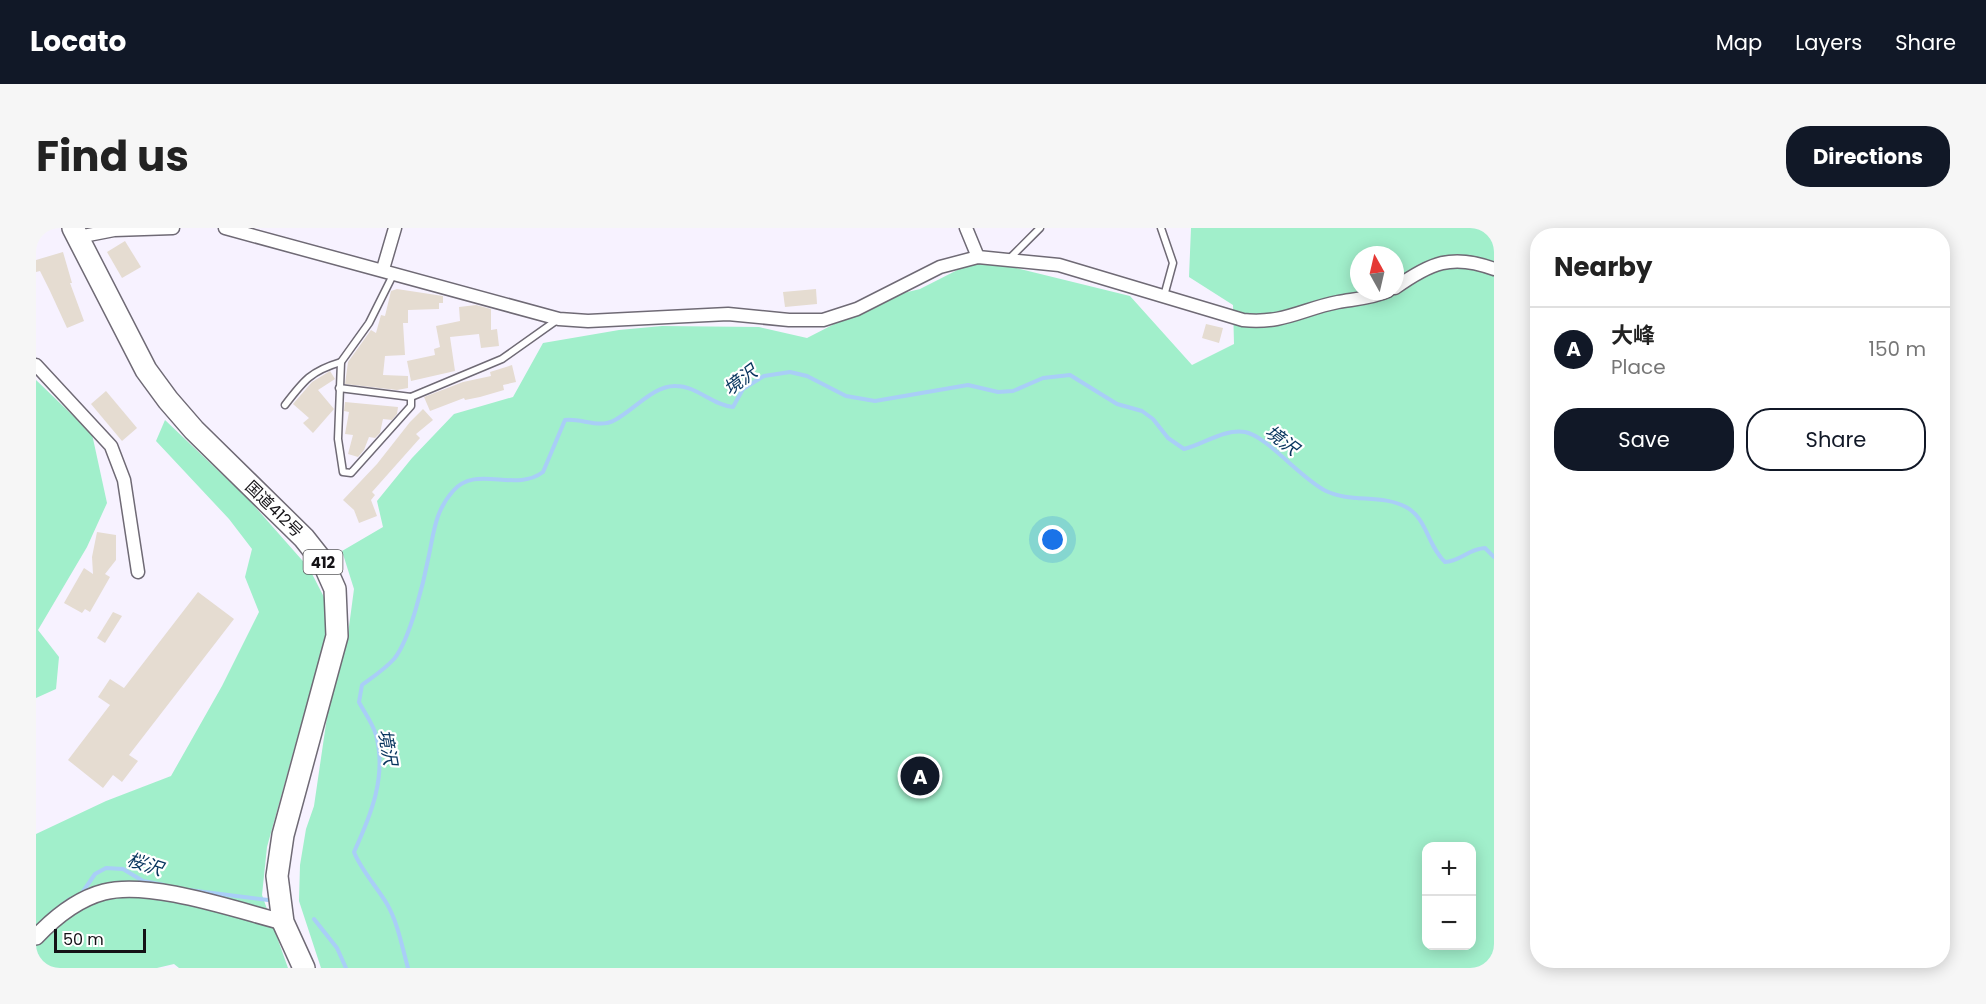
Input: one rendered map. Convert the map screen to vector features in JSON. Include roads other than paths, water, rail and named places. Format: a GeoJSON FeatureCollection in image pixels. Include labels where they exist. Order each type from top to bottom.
{"type":"FeatureCollection","features":[{"type":"Feature","properties":{"kind":"highway","name":"国道412号"},"geometry":{"type":"LineString","coordinates":[[75,232],[146,370],[194,430],[304,538],[323,562],[335,589],[337,636],[283,835],[277,876],[283,922],[304,968]]}},
{"type":"Feature","properties":{"kind":"street"},"geometry":{"type":"LineString","coordinates":[[75,232],[173,228]]}},
{"type":"Feature","properties":{"kind":"street"},"geometry":{"type":"LineString","coordinates":[[225,228],[559,319],[588,321],[728,314],[789,320],[823,320],[857,309],[940,267],[978,256],[1059,265],[1243,320],[1261,322],[1301,315],[1350,299]]}},
{"type":"Feature","properties":{"kind":"street"},"geometry":{"type":"LineString","coordinates":[[388,271],[395,228]]}},
{"type":"Feature","properties":{"kind":"street"},"geometry":{"type":"LineString","coordinates":[[966,228],[978,256]]}},
{"type":"Feature","properties":{"kind":"street"},"geometry":{"type":"LineString","coordinates":[[1404,282],[1428,266],[1448,260],[1466,261],[1494,269]]}},
{"type":"Feature","properties":{"kind":"street"},"geometry":{"type":"LineString","coordinates":[[36,365],[111,446],[124,480],[138,572]]}},
{"type":"Feature","properties":{"kind":"street"},"geometry":{"type":"LineString","coordinates":[[36,937],[59,914],[75,905],[104,892],[125,889],[177,896],[283,922]]}},
{"type":"Feature","properties":{"kind":"lane"},"geometry":{"type":"LineString","coordinates":[[1010,258],[1040,228]]}},
{"type":"Feature","properties":{"kind":"lane"},"geometry":{"type":"LineString","coordinates":[[1161,228],[1173,263],[1163,296]]}},
{"type":"Feature","properties":{"kind":"lane"},"geometry":{"type":"LineString","coordinates":[[388,271],[369,322],[341,362],[338,439],[343,472],[351,473],[411,406],[411,397]]}},
{"type":"Feature","properties":{"kind":"lane"},"geometry":{"type":"LineString","coordinates":[[339,388],[411,397],[502,359],[559,319]]}},
{"type":"Feature","properties":{"kind":"lane"},"geometry":{"type":"LineString","coordinates":[[285,405],[307,376],[320,368],[341,362]]}},
{"type":"Feature","properties":{"kind":"waterway","name":"境沢"},"geometry":{"type":"LineString","coordinates":[[408,968],[391,911],[354,852],[376,795],[380,765],[376,735],[359,702],[362,685],[394,659],[406,638],[420,594],[436,521],[447,498],[462,483],[473,480],[520,480],[532,478],[543,472],[565,420],[609,423],[660,389],[676,386],[691,389],[718,403],[733,407],[743,389],[764,376],[790,372],[807,376],[846,396],[875,401],[968,385],[998,392],[1013,391],[1043,378],[1070,375],[1117,404],[1142,411],[1153,419],[1168,438],[1184,449],[1221,435],[1245,432],[1254,435],[1274,449],[1326,491],[1346,497],[1387,501],[1406,507],[1419,518],[1439,556],[1445,562],[1485,548],[1494,557]]}},
{"type":"Feature","properties":{"kind":"waterway","name":"桜沢"},"geometry":{"type":"LineString","coordinates":[[82,893],[95,874],[106,868],[123,869],[143,881],[164,885]]}},
{"type":"Feature","properties":{"kind":"waterway","name":"桜沢"},"geometry":{"type":"LineString","coordinates":[[189,890],[268,900]]}},
{"type":"Feature","properties":{"kind":"waterway","name":"桜沢"},"geometry":{"type":"LineString","coordinates":[[50,914],[70,899]]}},
{"type":"Feature","properties":{"kind":"waterway","name":"桜沢"},"geometry":{"type":"LineString","coordinates":[[314,919],[337,948],[346,968]]}},
{"type":"Feature","properties":{"kind":"place","name":"大峰"},"geometry":{"type":"Point","coordinates":[920,776]}}]}
